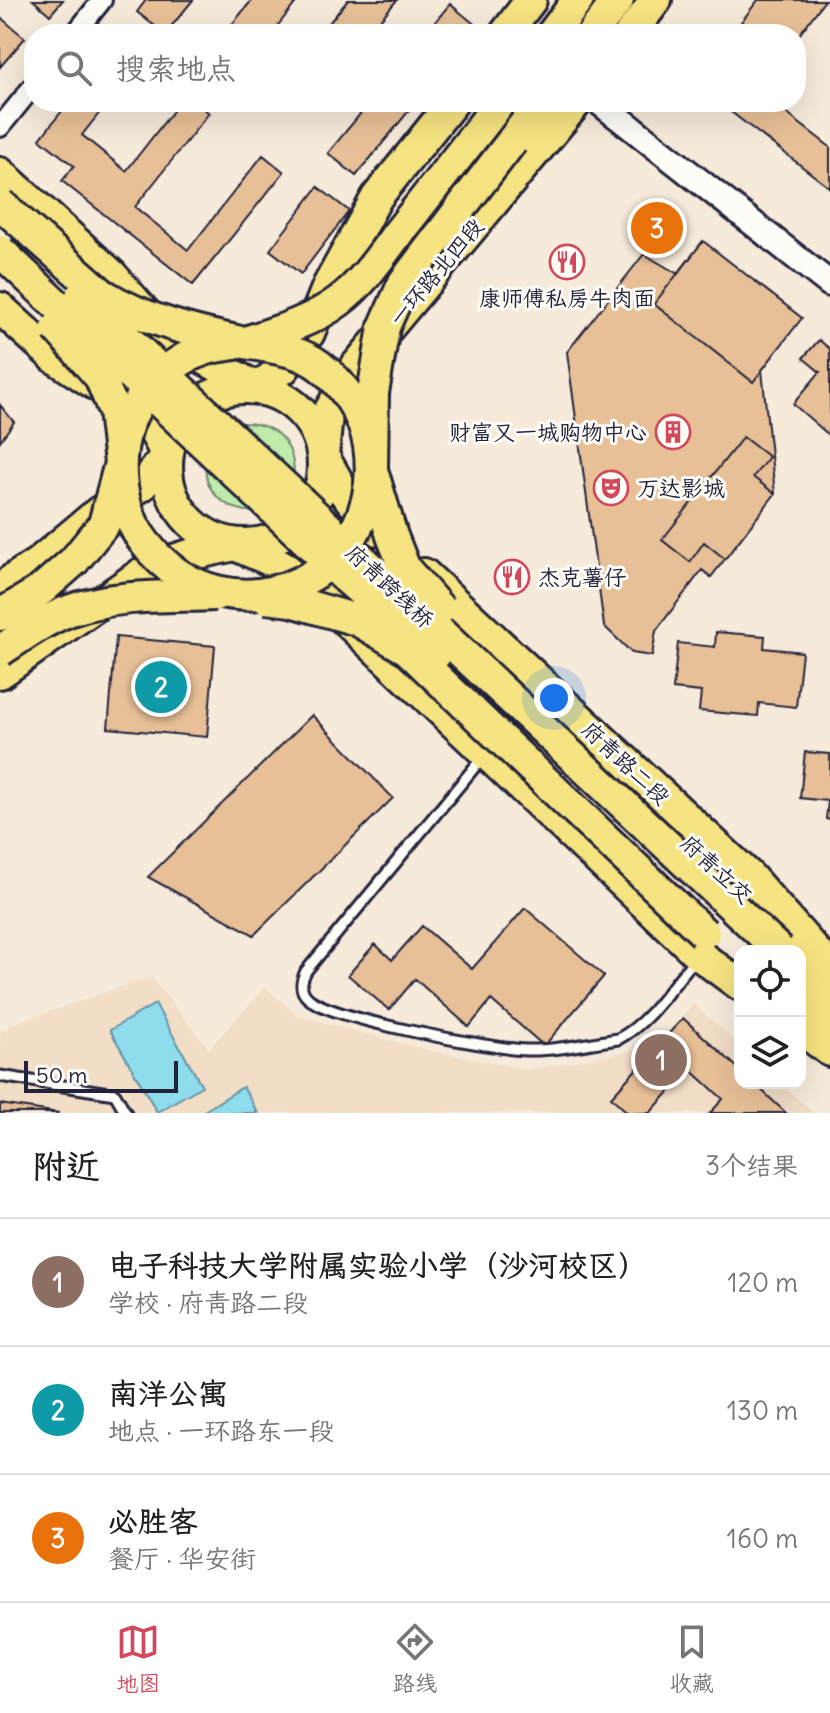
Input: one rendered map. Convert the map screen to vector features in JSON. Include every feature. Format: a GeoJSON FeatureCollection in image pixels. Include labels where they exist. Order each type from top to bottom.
{"type":"FeatureCollection","features":[{"type":"Feature","properties":{"kind":"main road"},"geometry":{"type":"LineString","coordinates":[[560,24],[578,0]]}},
{"type":"Feature","properties":{"kind":"main road"},"geometry":{"type":"LineString","coordinates":[[600,24],[618,0]]}},
{"type":"Feature","properties":{"kind":"main road"},"geometry":{"type":"LineString","coordinates":[[638,24],[656,0]]}},
{"type":"Feature","properties":{"kind":"main road"},"geometry":{"type":"LineString","coordinates":[[445,112],[377,197],[334,275],[309,333],[284,368],[257,388],[233,388],[209,396],[189,410],[175,431],[167,455],[168,480],[176,504],[191,523],[212,538],[281,565],[319,595],[486,754],[702,944],[734,963]]}},
{"type":"Feature","properties":{"kind":"main road","name":"府青立交"},"geometry":{"type":"LineString","coordinates":[[0,615],[41,590],[74,561],[104,524],[128,426],[146,393],[173,366],[206,349],[243,343],[301,322],[340,301],[377,261],[493,112]]}},
{"type":"Feature","properties":{"kind":"main road","name":"府青立交"},"geometry":{"type":"LineString","coordinates":[[0,275],[59,330],[100,377],[114,411],[124,499],[137,533],[159,562],[189,582],[224,594],[260,595],[296,586],[327,567],[352,539],[367,506],[372,470],[373,393],[384,327],[404,282],[534,112]]}},
{"type":"Feature","properties":{"kind":"main road","name":"一环路北四段"},"geometry":{"type":"LineString","coordinates":[[323,456],[327,415],[357,365],[569,112]]}},
{"type":"Feature","properties":{"kind":"main road"},"geometry":{"type":"LineString","coordinates":[[0,173],[111,274],[167,338],[257,388],[281,396],[302,411],[317,432],[323,456],[323,480],[315,502],[301,522],[282,536],[259,544],[235,545],[193,554],[151,567],[0,673]]}},
{"type":"Feature","properties":{"kind":"main road","name":"府青立交"},"geometry":{"type":"LineString","coordinates":[[0,204],[102,294],[121,306],[146,317],[243,343],[283,348],[319,365],[348,394],[366,430],[372,470],[392,536],[405,569],[432,602],[830,974]]}},
{"type":"Feature","properties":{"kind":"main road","name":"府青跨线桥"},"geometry":{"type":"LineString","coordinates":[[0,220],[774,945]]}},
{"type":"Feature","properties":{"kind":"main road","name":"府青跨线桥"},"geometry":{"type":"LineString","coordinates":[[0,251],[346,578],[488,702],[746,945]]}},
{"type":"Feature","properties":{"kind":"main road"},"geometry":{"type":"LineString","coordinates":[[0,308],[55,358],[147,418],[167,455]]}},
{"type":"Feature","properties":{"kind":"main road"},"geometry":{"type":"LineString","coordinates":[[0,588],[38,563],[99,512],[141,486],[167,455]]}},
{"type":"Feature","properties":{"kind":"main road","name":"府青路二段"},"geometry":{"type":"LineString","coordinates":[[323,456],[343,491],[384,538],[749,876],[830,968]]}},
{"type":"Feature","properties":{"kind":"main road"},"geometry":{"type":"LineString","coordinates":[[0,651],[71,610],[118,600],[224,594],[291,601],[357,620],[407,649],[734,979]]}},
{"type":"Feature","properties":{"kind":"main road"},"geometry":{"type":"LineString","coordinates":[[806,975],[830,997]]}},
{"type":"Feature","properties":{"kind":"main road"},"geometry":{"type":"LineString","coordinates":[[806,1005],[829,1041]]}},
{"type":"Feature","properties":{"kind":"main road"},"geometry":{"type":"LineString","coordinates":[[806,1029],[829,1041]]}},
{"type":"Feature","properties":{"kind":"street"},"geometry":{"type":"LineString","coordinates":[[83,24],[102,0]]}},
{"type":"Feature","properties":{"kind":"street"},"geometry":{"type":"LineString","coordinates":[[0,127],[24,97]]}},
{"type":"Feature","properties":{"kind":"street"},"geometry":{"type":"LineString","coordinates":[[612,112],[830,284]]}},
{"type":"Feature","properties":{"kind":"lane"},"geometry":{"type":"LineString","coordinates":[[486,754],[306,971],[301,981],[302,991],[309,999],[346,1015],[495,1048],[530,1050],[618,1039],[641,1023],[702,944]]}},
{"type":"Feature","properties":{"kind":"lane"},"geometry":{"type":"LineString","coordinates":[[0,1076],[115,1094],[126,1113]]}},
{"type":"Feature","properties":{"kind":"shaded area"},"geometry":{"type":"Polygon","coordinates":[[[151,977],[209,1049],[265,987],[298,1016],[415,1047],[527,1070],[637,1050],[663,1037],[694,1004],[734,1041],[734,1089],[787,1089],[813,1113],[0,1113],[0,1033],[13,1024],[151,977]]]}},
{"type":"Feature","properties":{"kind":"green space"},"geometry":{"type":"Polygon","coordinates":[[[240,423],[263,426],[280,436],[293,463],[294,475],[255,512],[235,508],[220,500],[206,474],[206,460],[212,445],[223,433],[240,423]]]}},
{"type":"Feature","properties":{"kind":"water"},"geometry":{"type":"Polygon","coordinates":[[[155,1004],[202,1086],[157,1112],[110,1030],[155,1004]]]}},
{"type":"Feature","properties":{"kind":"water"},"geometry":{"type":"Polygon","coordinates":[[[243,1087],[258,1113],[201,1113],[243,1087]]]}},
{"type":"Feature","properties":{"kind":"building"},"geometry":{"type":"Polygon","coordinates":[[[33,0],[63,0],[50,15],[33,0]]]}},
{"type":"Feature","properties":{"kind":"building"},"geometry":{"type":"Polygon","coordinates":[[[146,0],[193,0],[173,24],[152,24],[137,12],[146,0]]]}},
{"type":"Feature","properties":{"kind":"building"},"geometry":{"type":"Polygon","coordinates":[[[252,0],[298,0],[279,24],[232,24],[252,0]]]}},
{"type":"Feature","properties":{"kind":"building"},"geometry":{"type":"Polygon","coordinates":[[[348,0],[397,0],[377,24],[328,24],[348,0]]]}},
{"type":"Feature","properties":{"kind":"building"},"geometry":{"type":"Polygon","coordinates":[[[758,0],[825,0],[806,26],[740,24],[758,0]]]}},
{"type":"Feature","properties":{"kind":"building"},"geometry":{"type":"Polygon","coordinates":[[[450,4],[474,24],[433,24],[450,4]]]}},
{"type":"Feature","properties":{"kind":"building"},"geometry":{"type":"Polygon","coordinates":[[[0,17],[24,39],[0,67],[0,17]]]}},
{"type":"Feature","properties":{"kind":"building"},"geometry":{"type":"Polygon","coordinates":[[[61,112],[100,112],[82,135],[126,171],[172,112],[208,112],[135,207],[188,250],[263,155],[284,172],[193,285],[62,181],[74,166],[40,139],[61,112]]]}},
{"type":"Feature","properties":{"kind":"building"},"geometry":{"type":"Polygon","coordinates":[[[362,112],[408,112],[356,176],[328,153],[362,112]]]}},
{"type":"Feature","properties":{"kind":"building"},"geometry":{"type":"Polygon","coordinates":[[[731,112],[785,112],[830,147],[830,188],[731,112]]]}},
{"type":"Feature","properties":{"kind":"building"},"geometry":{"type":"Polygon","coordinates":[[[318,187],[349,211],[301,274],[270,250],[318,187]]]}},
{"type":"Feature","properties":{"kind":"building","name":"财富又一城购物中心"},"geometry":{"type":"Polygon","coordinates":[[[703,241],[802,318],[762,370],[775,494],[711,577],[702,570],[656,631],[652,656],[632,653],[604,626],[567,352],[644,254],[678,274],[703,241]]]}},
{"type":"Feature","properties":{"kind":"building"},"geometry":{"type":"Polygon","coordinates":[[[703,241],[802,318],[753,382],[654,304],[703,241]]]}},
{"type":"Feature","properties":{"kind":"building"},"geometry":{"type":"Polygon","coordinates":[[[819,340],[830,349],[830,436],[793,404],[820,372],[803,358],[819,340]]]}},
{"type":"Feature","properties":{"kind":"building"},"geometry":{"type":"Polygon","coordinates":[[[0,405],[14,422],[0,441],[0,405]]]}},
{"type":"Feature","properties":{"kind":"building"},"geometry":{"type":"Polygon","coordinates":[[[743,437],[769,457],[753,477],[775,494],[725,559],[704,542],[690,562],[662,540],[743,437]]]}},
{"type":"Feature","properties":{"kind":"building"},"geometry":{"type":"Polygon","coordinates":[[[716,632],[765,636],[764,648],[802,652],[796,707],[759,703],[758,716],[699,711],[701,692],[673,689],[678,643],[715,647],[716,632]]]}},
{"type":"Feature","properties":{"kind":"building"},"geometry":{"type":"Polygon","coordinates":[[[116,637],[215,646],[207,737],[108,728],[116,637]]]}},
{"type":"Feature","properties":{"kind":"building"},"geometry":{"type":"Polygon","coordinates":[[[312,715],[393,798],[254,935],[148,877],[312,715]]]}},
{"type":"Feature","properties":{"kind":"building"},"geometry":{"type":"Polygon","coordinates":[[[805,752],[830,754],[830,820],[826,819],[828,801],[800,798],[805,752]]]}},
{"type":"Feature","properties":{"kind":"building"},"geometry":{"type":"Polygon","coordinates":[[[525,908],[604,976],[544,1046],[491,1000],[469,1027],[415,979],[389,1010],[348,975],[375,944],[392,960],[422,926],[472,969],[525,908]]]}},
{"type":"Feature","properties":{"kind":"building"},"geometry":{"type":"Polygon","coordinates":[[[683,1018],[734,1065],[734,1089],[760,1089],[786,1113],[710,1113],[723,1099],[690,1069],[650,1113],[628,1113],[611,1097],[683,1018]]]}},
{"type":"Feature","properties":{"kind":"building"},"geometry":{"type":"Polygon","coordinates":[[[0,1104],[59,1113],[0,1113],[0,1104]]]}},
{"type":"Feature","properties":{"kind":"place","name":"必胜客"},"geometry":{"type":"Point","coordinates":[657,228]}},
{"type":"Feature","properties":{"kind":"place","name":"康师傅私房牛肉面"},"geometry":{"type":"Point","coordinates":[567,262]}},
{"type":"Feature","properties":{"kind":"place","name":"财富又一城购物中心"},"geometry":{"type":"Point","coordinates":[673,432]}},
{"type":"Feature","properties":{"kind":"place","name":"万达影城"},"geometry":{"type":"Point","coordinates":[611,488]}},
{"type":"Feature","properties":{"kind":"place","name":"杰克薯仔"},"geometry":{"type":"Point","coordinates":[512,577]}},
{"type":"Feature","properties":{"kind":"place","name":"南洋公寓"},"geometry":{"type":"Point","coordinates":[161,687]}},
{"type":"Feature","properties":{"kind":"place","name":"电子科技大学附属实验小学（沙河校区）"},"geometry":{"type":"Point","coordinates":[661,1060]}}]}
